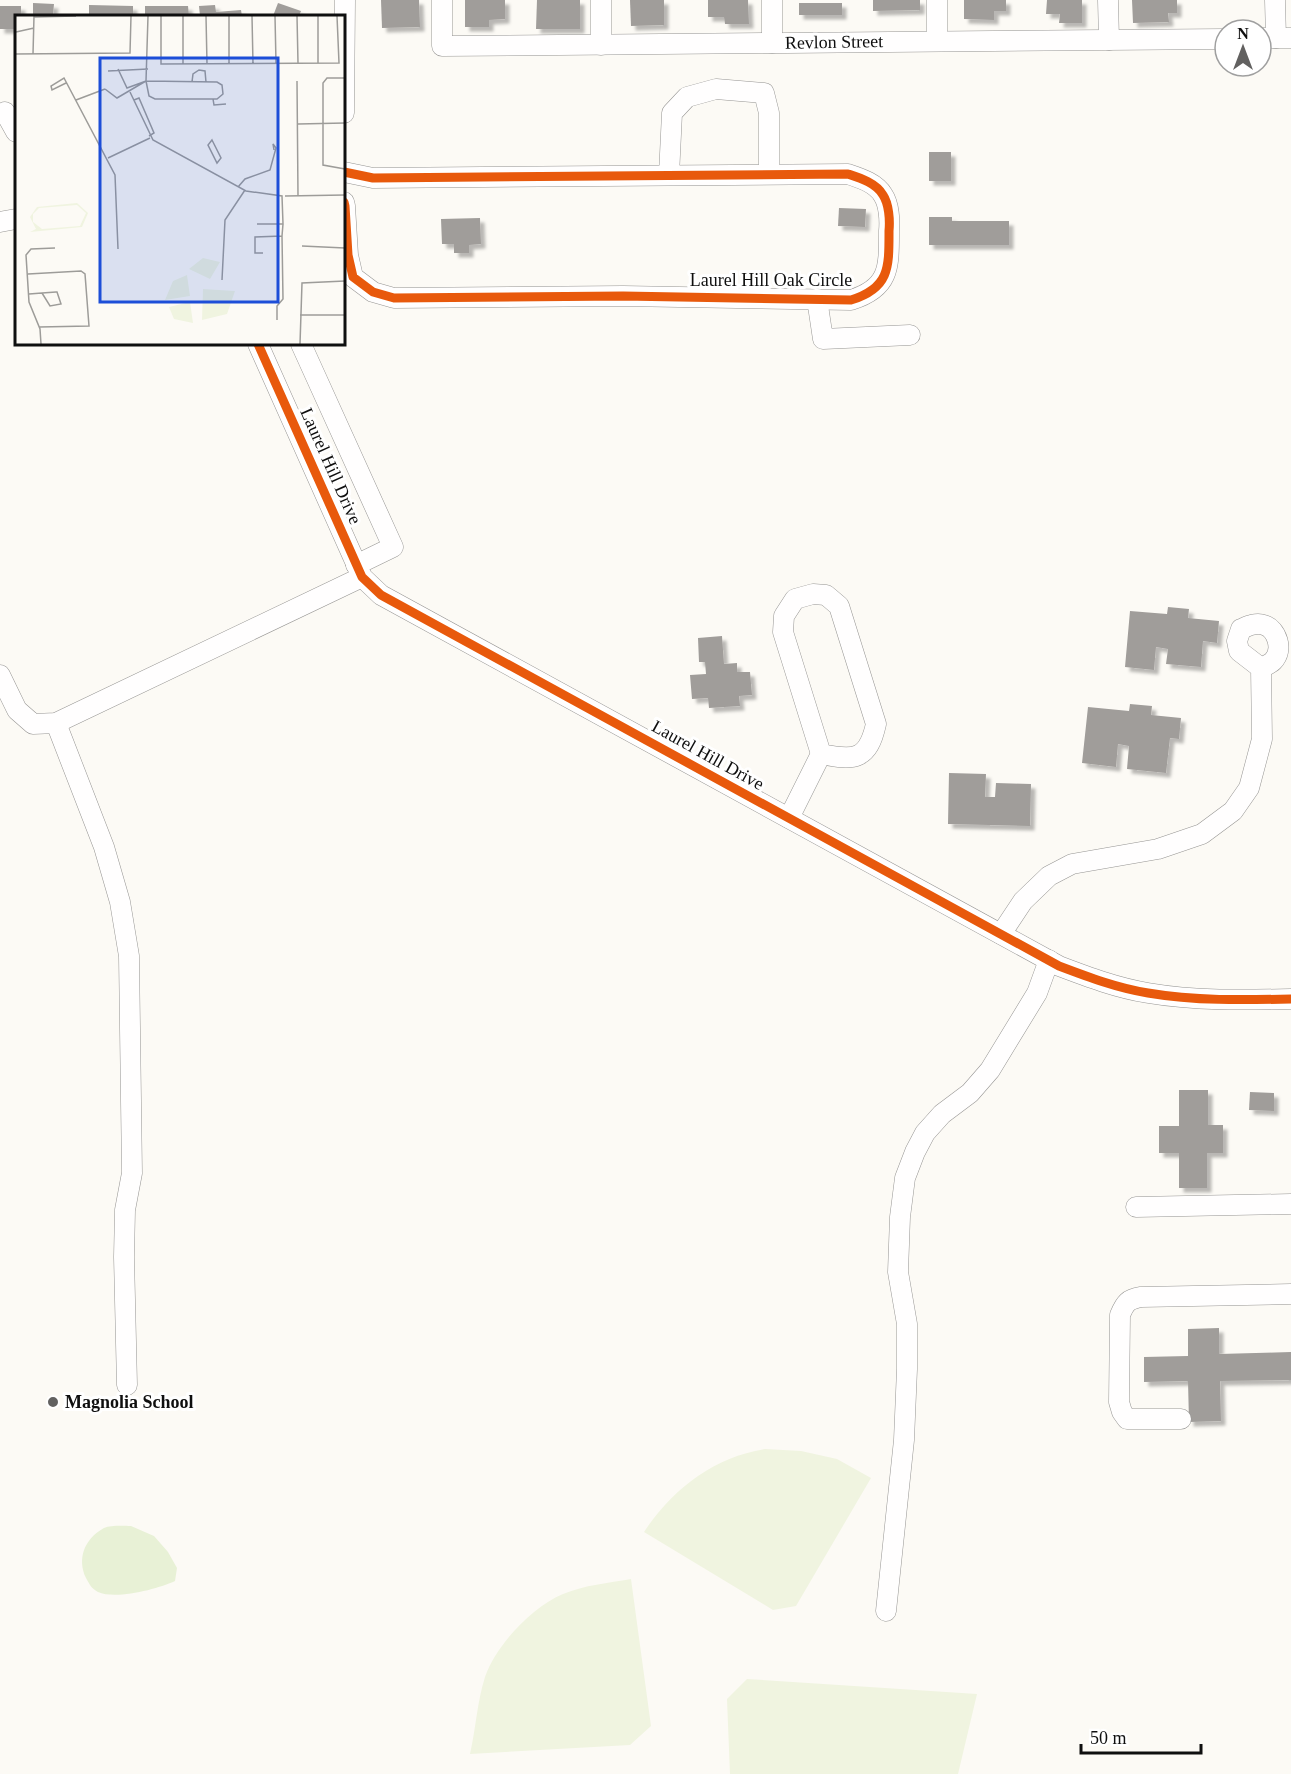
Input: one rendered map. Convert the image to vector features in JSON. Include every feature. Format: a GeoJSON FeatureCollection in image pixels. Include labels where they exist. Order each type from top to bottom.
{"type":"FeatureCollection","features":[{"type":"Feature","properties":{"kind":"street"},"geometry":{"type":"LineString","coordinates":[[345,0],[345,15]]}},
{"type":"Feature","properties":{"kind":"street","name":"Revlon Street"},"geometry":{"type":"LineString","coordinates":[[442,0],[442,46],[1213,39]]}},
{"type":"Feature","properties":{"kind":"street"},"geometry":{"type":"LineString","coordinates":[[601,0],[601,45]]}},
{"type":"Feature","properties":{"kind":"street"},"geometry":{"type":"LineString","coordinates":[[772,0],[772,43]]}},
{"type":"Feature","properties":{"kind":"street"},"geometry":{"type":"LineString","coordinates":[[937,0],[937,41]]}},
{"type":"Feature","properties":{"kind":"street"},"geometry":{"type":"LineString","coordinates":[[1108,0],[1109,40]]}},
{"type":"Feature","properties":{"kind":"street"},"geometry":{"type":"LineString","coordinates":[[1275,0],[1276,38]]}},
{"type":"Feature","properties":{"kind":"street"},"geometry":{"type":"LineString","coordinates":[[669,175],[672,113],[687,97],[716,89],[764,93],[770,113],[769,174]]}},
{"type":"Feature","properties":{"kind":"street"},"geometry":{"type":"LineString","coordinates":[[5,112],[15,130]]}},
{"type":"Feature","properties":{"kind":"street","name":"Laurel Hill Oak Circle"},"geometry":{"type":"LineString","coordinates":[[345,172],[373,178],[848,174],[869,182],[883,194],[890,218],[889,262],[884,278],[868,295],[851,300],[623,296],[394,298],[373,292],[353,277],[348,255],[345,206]]}},
{"type":"Feature","properties":{"kind":"street"},"geometry":{"type":"LineString","coordinates":[[0,222],[15,219]]}},
{"type":"Feature","properties":{"kind":"street"},"geometry":{"type":"LineString","coordinates":[[817,299],[823,339],[910,335]]}},
{"type":"Feature","properties":{"kind":"street","name":"Laurel Hill Drive"},"geometry":{"type":"LineString","coordinates":[[258,345],[359,571],[381,595],[1049,960],[1103,982],[1148,993],[1219,1000],[1291,999]]}},
{"type":"Feature","properties":{"kind":"street"},"geometry":{"type":"LineString","coordinates":[[0,675],[17,710],[33,724],[56,723],[359,571],[393,547],[301,345]]}},
{"type":"Feature","properties":{"kind":"street"},"geometry":{"type":"LineString","coordinates":[[789,818],[821,754],[783,632],[784,616],[795,599],[813,594],[826,595],[839,606],[876,724],[872,741],[865,752],[845,759],[821,754]]}},
{"type":"Feature","properties":{"kind":"street"},"geometry":{"type":"LineString","coordinates":[[1001,934],[1023,901],[1049,876],[1072,864],[1104,860],[1169,846],[1202,834],[1233,811],[1249,788],[1262,739],[1261,668]]}},
{"type":"Feature","properties":{"kind":"street"},"geometry":{"type":"LineString","coordinates":[[56,723],[104,847],[120,902],[129,956],[132,1173],[125,1210],[127,1385]]}},
{"type":"Feature","properties":{"kind":"street"},"geometry":{"type":"LineString","coordinates":[[886,1611],[904,1440],[907,1381],[907,1324],[898,1272],[900,1217],[905,1178],[925,1133],[942,1113],[970,1093],[990,1070],[1037,993],[1049,960]]}},
{"type":"Feature","properties":{"kind":"street"},"geometry":{"type":"LineString","coordinates":[[1136,1207],[1291,1204]]}},
{"type":"Feature","properties":{"kind":"street"},"geometry":{"type":"LineString","coordinates":[[1181,1419],[1127,1419],[1122,1412],[1119,1402],[1120,1315],[1125,1302],[1141,1297],[1291,1294]]}},
{"type":"Feature","properties":{"kind":"green space"},"geometry":{"type":"Polygon","coordinates":[[[765,1449],[801,1451],[837,1459],[871,1478],[796,1606],[773,1610],[644,1532],[668,1502],[696,1477],[729,1459],[765,1449]]]}},
{"type":"Feature","properties":{"kind":"green space"},"geometry":{"type":"Polygon","coordinates":[[[131,1526],[154,1536],[168,1552],[177,1568],[175,1581],[126,1594],[98,1592],[90,1584],[83,1571],[82,1557],[87,1544],[104,1528],[131,1526]]]}},
{"type":"Feature","properties":{"kind":"green space"},"geometry":{"type":"Polygon","coordinates":[[[631,1579],[651,1726],[630,1745],[470,1754],[485,1677],[497,1652],[516,1628],[539,1608],[563,1594],[588,1586],[631,1579]]]}},
{"type":"Feature","properties":{"kind":"green space"},"geometry":{"type":"Polygon","coordinates":[[[747,1679],[977,1694],[958,1774],[730,1774],[727,1699],[747,1679]]]}},
{"type":"Feature","properties":{"kind":"building"},"geometry":{"type":"Polygon","coordinates":[[[381,0],[419,0],[420,27],[382,28],[381,0]]]}},
{"type":"Feature","properties":{"kind":"building"},"geometry":{"type":"Polygon","coordinates":[[[465,0],[505,0],[505,19],[489,20],[489,27],[465,27],[465,0]]]}},
{"type":"Feature","properties":{"kind":"building"},"geometry":{"type":"Polygon","coordinates":[[[537,0],[580,0],[580,29],[536,29],[537,0]]]}},
{"type":"Feature","properties":{"kind":"building"},"geometry":{"type":"Polygon","coordinates":[[[630,0],[664,0],[664,25],[631,26],[630,0]]]}},
{"type":"Feature","properties":{"kind":"building"},"geometry":{"type":"Polygon","coordinates":[[[708,0],[748,0],[749,24],[725,24],[724,17],[708,17],[708,0]]]}},
{"type":"Feature","properties":{"kind":"building"},"geometry":{"type":"Polygon","coordinates":[[[873,0],[920,0],[920,10],[873,11],[873,0]]]}},
{"type":"Feature","properties":{"kind":"building"},"geometry":{"type":"Polygon","coordinates":[[[964,0],[1006,0],[1006,11],[994,11],[994,20],[964,19],[964,0]]]}},
{"type":"Feature","properties":{"kind":"building"},"geometry":{"type":"Polygon","coordinates":[[[1047,0],[1082,0],[1082,23],[1059,23],[1060,14],[1046,14],[1047,0]]]}},
{"type":"Feature","properties":{"kind":"building"},"geometry":{"type":"Polygon","coordinates":[[[1132,0],[1177,0],[1177,13],[1168,13],[1169,22],[1133,23],[1132,0]]]}},
{"type":"Feature","properties":{"kind":"building"},"geometry":{"type":"Polygon","coordinates":[[[33,3],[54,4],[53,14],[74,14],[74,15],[33,15],[33,3]]]}},
{"type":"Feature","properties":{"kind":"building"},"geometry":{"type":"Polygon","coordinates":[[[278,3],[301,11],[299,15],[273,15],[278,3]]]}},
{"type":"Feature","properties":{"kind":"building"},"geometry":{"type":"Polygon","coordinates":[[[799,3],[842,3],[842,15],[799,15],[799,3]]]}},
{"type":"Feature","properties":{"kind":"building"},"geometry":{"type":"Polygon","coordinates":[[[89,5],[133,6],[133,15],[89,15],[89,5]]]}},
{"type":"Feature","properties":{"kind":"building"},"geometry":{"type":"Polygon","coordinates":[[[215,5],[216,12],[241,10],[242,15],[200,15],[199,6],[215,5]]]}},
{"type":"Feature","properties":{"kind":"building"},"geometry":{"type":"Polygon","coordinates":[[[0,6],[21,6],[21,15],[15,15],[15,29],[0,29],[0,6]]]}},
{"type":"Feature","properties":{"kind":"building"},"geometry":{"type":"Polygon","coordinates":[[[145,6],[188,6],[189,15],[145,15],[145,6]]]}},
{"type":"Feature","properties":{"kind":"building"},"geometry":{"type":"Polygon","coordinates":[[[929,152],[951,152],[951,181],[929,181],[929,152]]]}},
{"type":"Feature","properties":{"kind":"building"},"geometry":{"type":"Polygon","coordinates":[[[839,208],[866,209],[865,227],[838,226],[839,208]]]}},
{"type":"Feature","properties":{"kind":"building"},"geometry":{"type":"Polygon","coordinates":[[[929,217],[952,217],[952,221],[1009,221],[1009,245],[929,245],[929,217]]]}},
{"type":"Feature","properties":{"kind":"building"},"geometry":{"type":"Polygon","coordinates":[[[480,218],[481,244],[469,245],[469,253],[454,253],[454,244],[442,244],[441,219],[480,218]]]}},
{"type":"Feature","properties":{"kind":"building"},"geometry":{"type":"Polygon","coordinates":[[[1168,607],[1189,609],[1188,618],[1219,621],[1217,643],[1203,641],[1201,667],[1166,664],[1168,649],[1156,647],[1154,670],[1125,667],[1130,611],[1167,614],[1168,607]]]}},
{"type":"Feature","properties":{"kind":"building"},"geometry":{"type":"Polygon","coordinates":[[[722,636],[724,664],[737,663],[737,672],[750,672],[752,695],[739,696],[740,706],[709,708],[708,698],[692,699],[690,675],[706,674],[705,662],[699,662],[698,638],[722,636]]]}},
{"type":"Feature","properties":{"kind":"building"},"geometry":{"type":"Polygon","coordinates":[[[1130,704],[1152,706],[1151,715],[1181,718],[1179,739],[1170,738],[1166,773],[1127,769],[1129,746],[1118,744],[1116,767],[1082,763],[1088,707],[1129,711],[1130,704]]]}},
{"type":"Feature","properties":{"kind":"building"},"geometry":{"type":"Polygon","coordinates":[[[949,773],[986,774],[985,797],[995,797],[996,783],[1031,784],[1030,826],[948,824],[949,773]]]}},
{"type":"Feature","properties":{"kind":"building"},"geometry":{"type":"Polygon","coordinates":[[[1179,1090],[1208,1090],[1208,1125],[1223,1125],[1223,1153],[1207,1153],[1207,1188],[1179,1188],[1179,1153],[1159,1153],[1159,1126],[1179,1126],[1179,1090]]]}},
{"type":"Feature","properties":{"kind":"building"},"geometry":{"type":"Polygon","coordinates":[[[1250,1092],[1274,1093],[1274,1111],[1249,1110],[1250,1092]]]}},
{"type":"Feature","properties":{"kind":"building"},"geometry":{"type":"Polygon","coordinates":[[[1219,1328],[1219,1354],[1291,1352],[1291,1380],[1220,1381],[1221,1421],[1189,1422],[1188,1381],[1144,1382],[1144,1357],[1188,1356],[1188,1329],[1219,1328]]]}},
{"type":"Feature","properties":{"kind":"cycle path"},"geometry":{"type":"LineString","coordinates":[[345,172],[373,178],[848,174],[872,184],[885,199],[889,217],[889,255],[885,274],[880,282],[864,295],[851,300],[623,296],[394,298],[373,292],[353,277],[348,255],[345,206]]}},
{"type":"Feature","properties":{"kind":"cycle path"},"geometry":{"type":"LineString","coordinates":[[258,345],[362,577],[381,595],[1059,966],[1114,985],[1166,996],[1291,999]]}},
{"type":"Feature","properties":{"kind":"place","name":"Magnolia School"},"geometry":{"type":"Point","coordinates":[53,1402]}}]}
